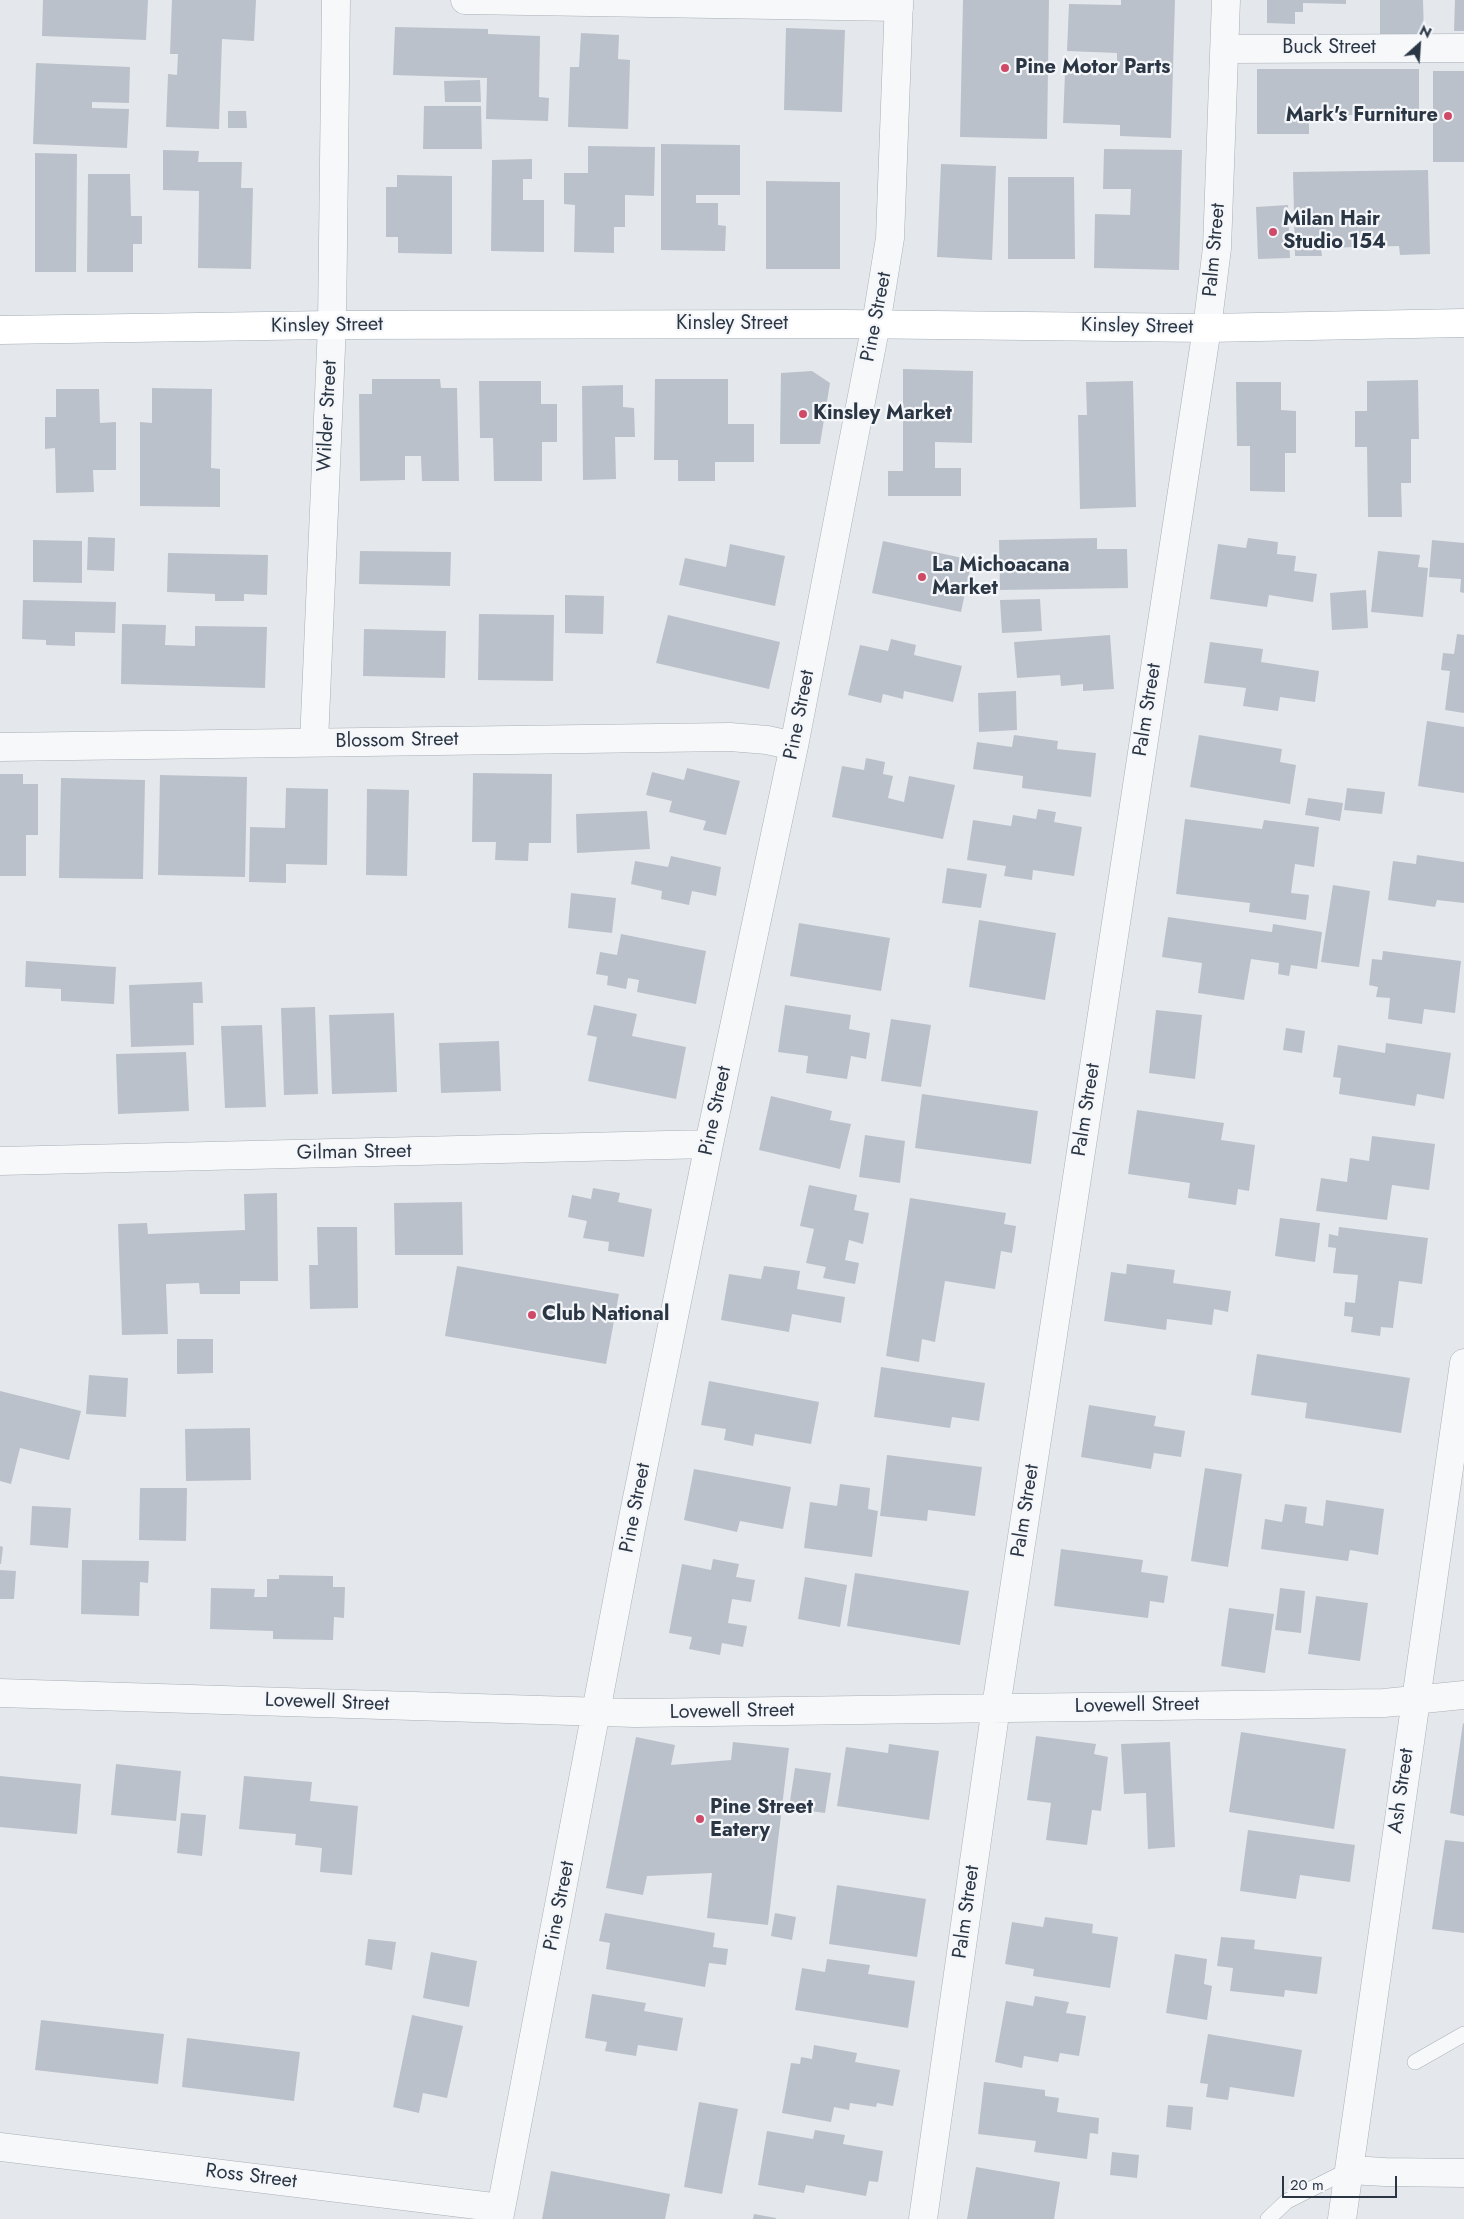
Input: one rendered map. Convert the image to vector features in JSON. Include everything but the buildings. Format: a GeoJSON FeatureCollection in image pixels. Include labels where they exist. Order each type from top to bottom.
{"type":"FeatureCollection","features":[{"type":"Feature","properties":{"kind":"main road","name":"Kinsley Street"},"geometry":{"type":"LineString","coordinates":[[0,330],[332,325],[876,324],[1207,328],[1464,323]]}},
{"type":"Feature","properties":{"kind":"street","name":"Wilder Street"},"geometry":{"type":"LineString","coordinates":[[314,742],[332,325],[336,0]]}},
{"type":"Feature","properties":{"kind":"street"},"geometry":{"type":"LineString","coordinates":[[464,0],[899,3]]}},
{"type":"Feature","properties":{"kind":"street","name":"Palm Street"},"geometry":{"type":"LineString","coordinates":[[923,2219],[996,1707],[1207,328],[1217,248],[1226,0]]}},
{"type":"Feature","properties":{"kind":"street","name":"Pine Street"},"geometry":{"type":"LineString","coordinates":[[500,2214],[631,1532],[708,1144],[794,746],[876,324],[890,238],[899,3]]}},
{"type":"Feature","properties":{"kind":"street","name":"Buck Street"},"geometry":{"type":"LineString","coordinates":[[1225,49],[1464,48]]}},
{"type":"Feature","properties":{"kind":"street","name":"Blossom Street"},"geometry":{"type":"LineString","coordinates":[[0,747],[730,737],[767,740],[794,746]]}},
{"type":"Feature","properties":{"kind":"street","name":"Gilman Street"},"geometry":{"type":"LineString","coordinates":[[0,1162],[708,1144]]}},
{"type":"Feature","properties":{"kind":"street","name":"Ash Street"},"geometry":{"type":"LineString","coordinates":[[1342,2219],[1464,1362]]}},
{"type":"Feature","properties":{"kind":"street","name":"Lovewell Street"},"geometry":{"type":"LineString","coordinates":[[0,1692],[635,1713],[1384,1703],[1464,1696]]}},
{"type":"Feature","properties":{"kind":"street","name":"Ross Street"},"geometry":{"type":"LineString","coordinates":[[0,2147],[500,2214]]}},
{"type":"Feature","properties":{"kind":"street"},"geometry":{"type":"LineString","coordinates":[[1349,2170],[1464,2173]]}},
{"type":"Feature","properties":{"kind":"lane"},"geometry":{"type":"LineString","coordinates":[[1415,2062],[1464,2034]]}},
{"type":"Feature","properties":{"kind":"lane"},"geometry":{"type":"LineString","coordinates":[[1268,2219],[1287,2201],[1349,2170]]}},
{"type":"Feature","properties":{"kind":"place","name":"Pine Motor Parts"},"geometry":{"type":"Point","coordinates":[1005,68]}},
{"type":"Feature","properties":{"kind":"place","name":"Mark's Furniture"},"geometry":{"type":"Point","coordinates":[1448,116]}},
{"type":"Feature","properties":{"kind":"place","name":"Milan Hair Studio 154"},"geometry":{"type":"Point","coordinates":[1273,232]}},
{"type":"Feature","properties":{"kind":"place","name":"Kinsley Market"},"geometry":{"type":"Point","coordinates":[803,414]}},
{"type":"Feature","properties":{"kind":"place","name":"La Michoacana Market"},"geometry":{"type":"Point","coordinates":[922,577]}},
{"type":"Feature","properties":{"kind":"place","name":"Club National"},"geometry":{"type":"Point","coordinates":[532,1315]}},
{"type":"Feature","properties":{"kind":"place","name":"Pine Street Eatery"},"geometry":{"type":"Point","coordinates":[700,1819]}}]}
